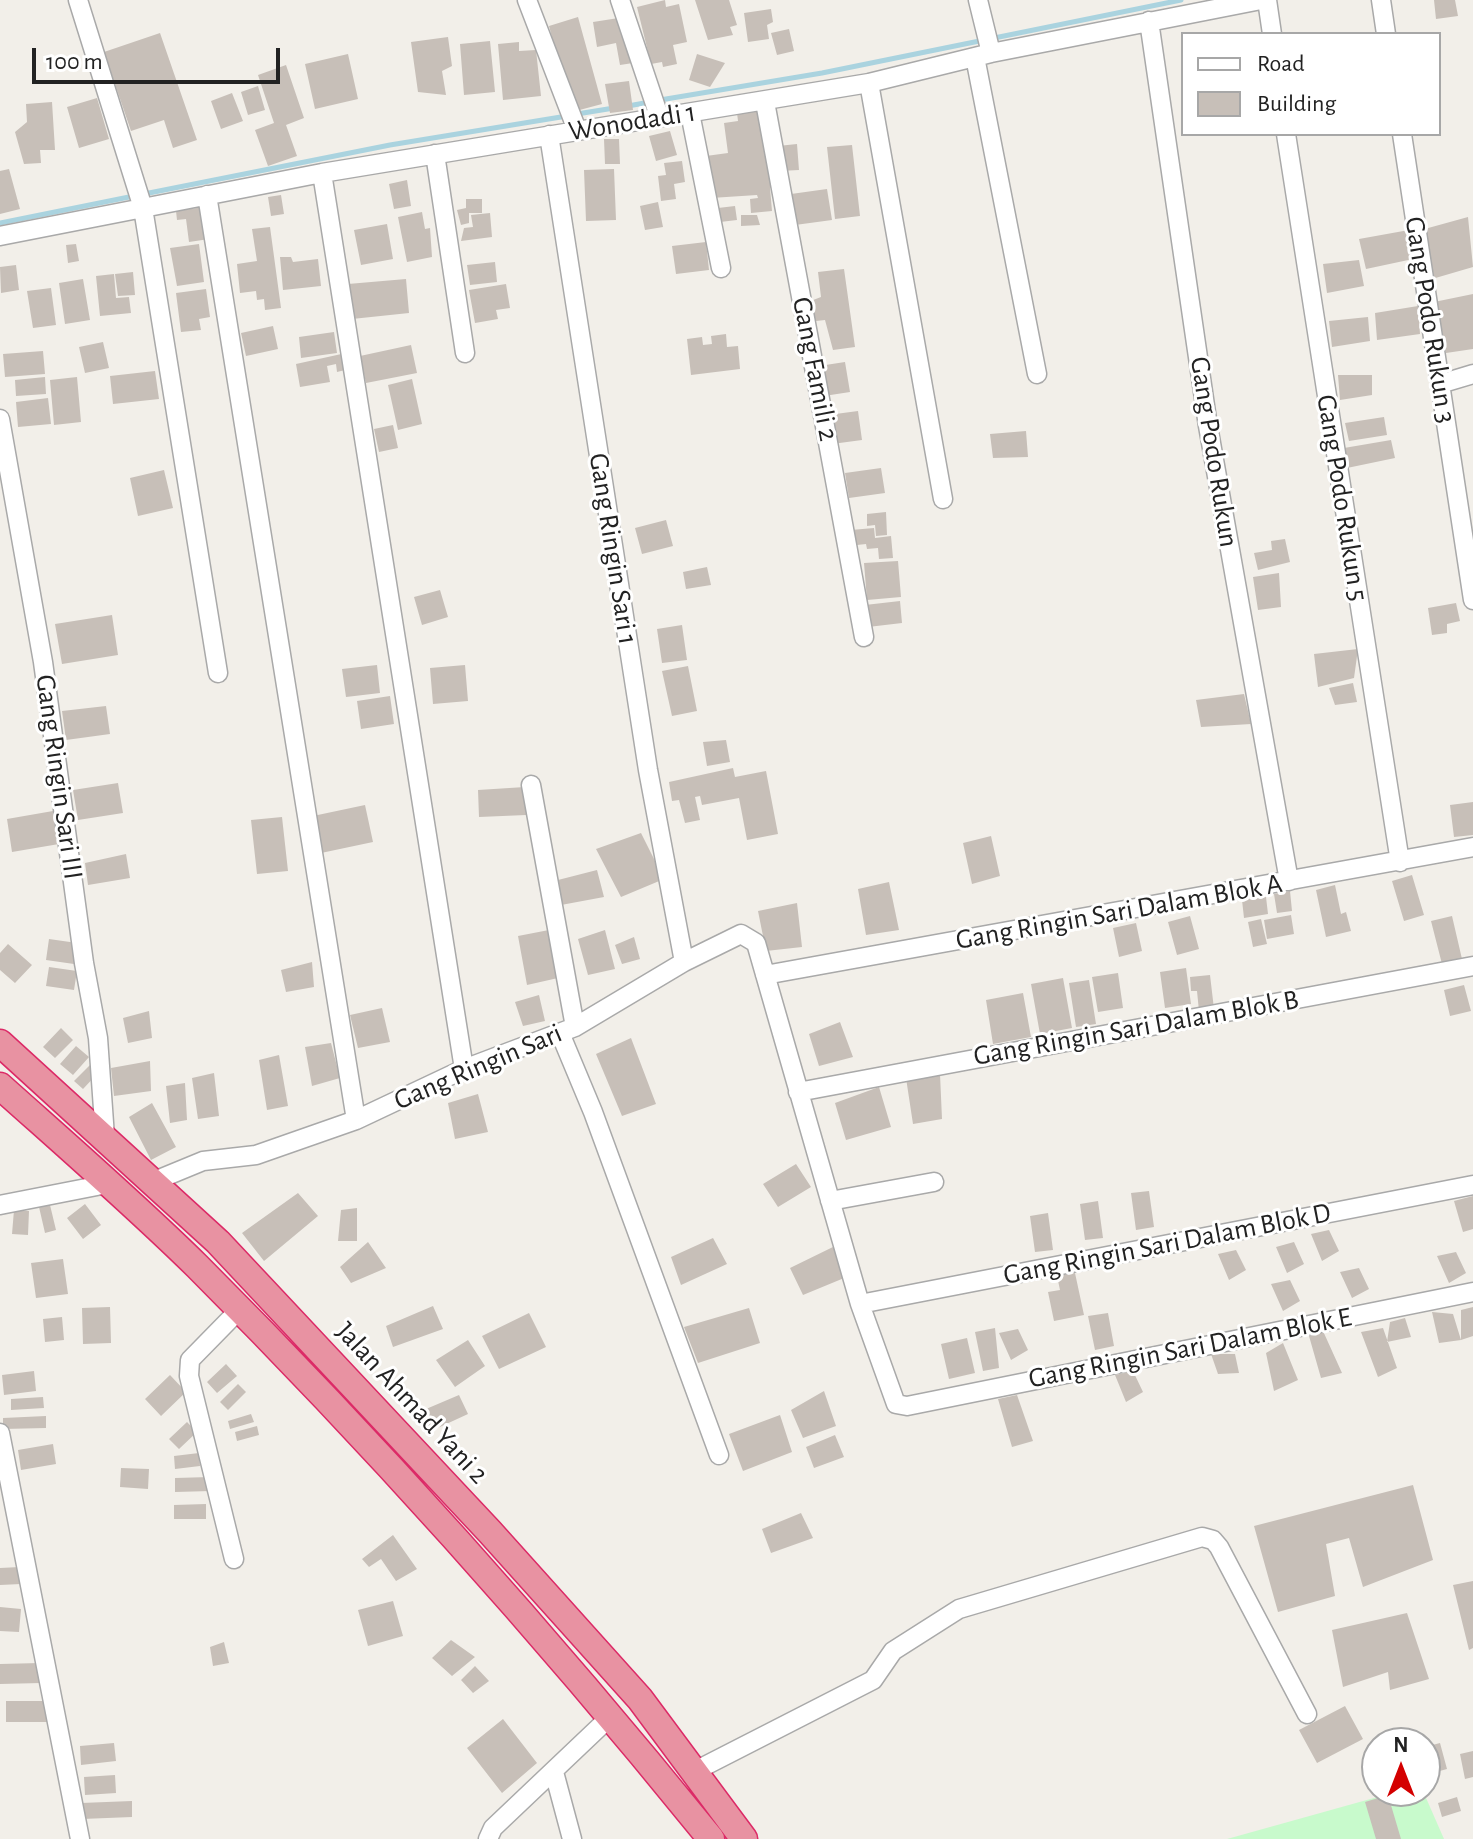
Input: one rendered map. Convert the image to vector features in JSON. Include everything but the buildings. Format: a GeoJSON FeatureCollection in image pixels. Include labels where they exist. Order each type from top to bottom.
{"type":"FeatureCollection","features":[{"type":"Feature","properties":{"kind":"highway","name":"Jalan Ahmad Yani 2"},"geometry":{"type":"LineString","coordinates":[[0,1043],[218,1242],[490,1532],[640,1699],[744,1839]]}},
{"type":"Feature","properties":{"kind":"highway"},"geometry":{"type":"LineString","coordinates":[[0,1086],[239,1310],[323,1397],[611,1716],[711,1839]]}},
{"type":"Feature","properties":{"kind":"street"},"geometry":{"type":"LineString","coordinates":[[78,0],[143,207],[218,673]]}},
{"type":"Feature","properties":{"kind":"street"},"geometry":{"type":"LineString","coordinates":[[527,0],[573,121]]}},
{"type":"Feature","properties":{"kind":"street"},"geometry":{"type":"LineString","coordinates":[[620,0],[659,115]]}},
{"type":"Feature","properties":{"kind":"street"},"geometry":{"type":"LineString","coordinates":[[1264,0],[1272,32]]}},
{"type":"Feature","properties":{"kind":"street","name":"Wonodadi 1"},"geometry":{"type":"LineString","coordinates":[[0,236],[322,173],[549,135],[573,121],[690,113],[869,83],[986,54],[1264,0]]}},
{"type":"Feature","properties":{"kind":"street"},"geometry":{"type":"LineString","coordinates":[[1381,0],[1386,32]]}},
{"type":"Feature","properties":{"kind":"street"},"geometry":{"type":"LineString","coordinates":[[978,2],[1037,374]]}},
{"type":"Feature","properties":{"kind":"street","name":"Gang Podo Rukun"},"geometry":{"type":"LineString","coordinates":[[1149,21],[1208,426],[1289,881]]}},
{"type":"Feature","properties":{"kind":"street"},"geometry":{"type":"LineString","coordinates":[[869,83],[943,499]]}},
{"type":"Feature","properties":{"kind":"street","name":"Gang Famili 2"},"geometry":{"type":"LineString","coordinates":[[765,102],[864,637]]}},
{"type":"Feature","properties":{"kind":"street"},"geometry":{"type":"LineString","coordinates":[[690,113],[721,268]]}},
{"type":"Feature","properties":{"kind":"street","name":"Gang Ringin Sari 1"},"geometry":{"type":"LineString","coordinates":[[549,135],[648,770],[684,962]]}},
{"type":"Feature","properties":{"kind":"street","name":"Gang Podo Rukun 5"},"geometry":{"type":"LineString","coordinates":[[1286,136],[1400,862]]}},
{"type":"Feature","properties":{"kind":"street","name":"Gang Podo Rukun 3"},"geometry":{"type":"LineString","coordinates":[[1402,136],[1473,600]]}},
{"type":"Feature","properties":{"kind":"street"},"geometry":{"type":"LineString","coordinates":[[435,154],[465,353]]}},
{"type":"Feature","properties":{"kind":"street"},"geometry":{"type":"LineString","coordinates":[[322,173],[464,1069]]}},
{"type":"Feature","properties":{"kind":"street"},"geometry":{"type":"LineString","coordinates":[[207,195],[355,1115]]}},
{"type":"Feature","properties":{"kind":"street"},"geometry":{"type":"LineString","coordinates":[[1440,384],[1473,374]]}},
{"type":"Feature","properties":{"kind":"street","name":"Gang Ringin Sari III"},"geometry":{"type":"LineString","coordinates":[[0,419],[43,662],[84,963],[98,1038],[105,1137]]}},
{"type":"Feature","properties":{"kind":"street"},"geometry":{"type":"LineString","coordinates":[[531,785],[570,1023],[593,1112],[719,1455]]}},
{"type":"Feature","properties":{"kind":"street","name":"Gang Ringin Sari Dalam Blok A"},"geometry":{"type":"LineString","coordinates":[[765,975],[1473,847]]}},
{"type":"Feature","properties":{"kind":"street","name":"Gang Ringin Sari"},"geometry":{"type":"LineString","coordinates":[[152,1182],[203,1161],[256,1155],[355,1115],[570,1023],[741,934],[756,943],[765,975]]}},
{"type":"Feature","properties":{"kind":"street","name":"Gang Ringin Sari Dalam Blok B"},"geometry":{"type":"LineString","coordinates":[[798,1092],[1473,966]]}},
{"type":"Feature","properties":{"kind":"street"},"geometry":{"type":"LineString","coordinates":[[765,975],[860,1304]]}},
{"type":"Feature","properties":{"kind":"street"},"geometry":{"type":"LineString","coordinates":[[830,1201],[934,1182]]}},
{"type":"Feature","properties":{"kind":"street"},"geometry":{"type":"LineString","coordinates":[[0,1205],[107,1184]]}},
{"type":"Feature","properties":{"kind":"street","name":"Gang Ringin Sari Dalam Blok D"},"geometry":{"type":"LineString","coordinates":[[860,1304],[1473,1185]]}},
{"type":"Feature","properties":{"kind":"street","name":"Gang Ringin Sari Dalam Blok E"},"geometry":{"type":"LineString","coordinates":[[860,1304],[892,1402],[907,1406],[1473,1292]]}},
{"type":"Feature","properties":{"kind":"street"},"geometry":{"type":"LineString","coordinates":[[234,1559],[189,1376],[190,1360],[239,1310]]}},
{"type":"Feature","properties":{"kind":"street"},"geometry":{"type":"LineString","coordinates":[[0,1433],[80,1839]]}},
{"type":"Feature","properties":{"kind":"street"},"geometry":{"type":"LineString","coordinates":[[693,1772],[873,1680],[893,1651],[959,1609],[1202,1537],[1213,1540],[1219,1547],[1307,1714]]}},
{"type":"Feature","properties":{"kind":"street"},"geometry":{"type":"LineString","coordinates":[[488,1839],[493,1828],[611,1716]]}},
{"type":"Feature","properties":{"kind":"street"},"geometry":{"type":"LineString","coordinates":[[554,1772],[572,1839]]}},
{"type":"Feature","properties":{"kind":"green space"},"geometry":{"type":"Polygon","coordinates":[[[1361,1802],[1361,1807],[1430,1807],[1444,1839],[1227,1839],[1361,1802]]]}},
{"type":"Feature","properties":{"kind":"waterway"},"geometry":{"type":"LineString","coordinates":[[660,100],[822,73],[1181,0]]}},
{"type":"Feature","properties":{"kind":"waterway"},"geometry":{"type":"LineString","coordinates":[[628,106],[650,102]]}},
{"type":"Feature","properties":{"kind":"waterway"},"geometry":{"type":"LineString","coordinates":[[577,114],[614,108]]}},
{"type":"Feature","properties":{"kind":"waterway"},"geometry":{"type":"LineString","coordinates":[[144,194],[390,145],[567,116]]}},
{"type":"Feature","properties":{"kind":"waterway"},"geometry":{"type":"LineString","coordinates":[[0,223],[134,196]]}}]}
